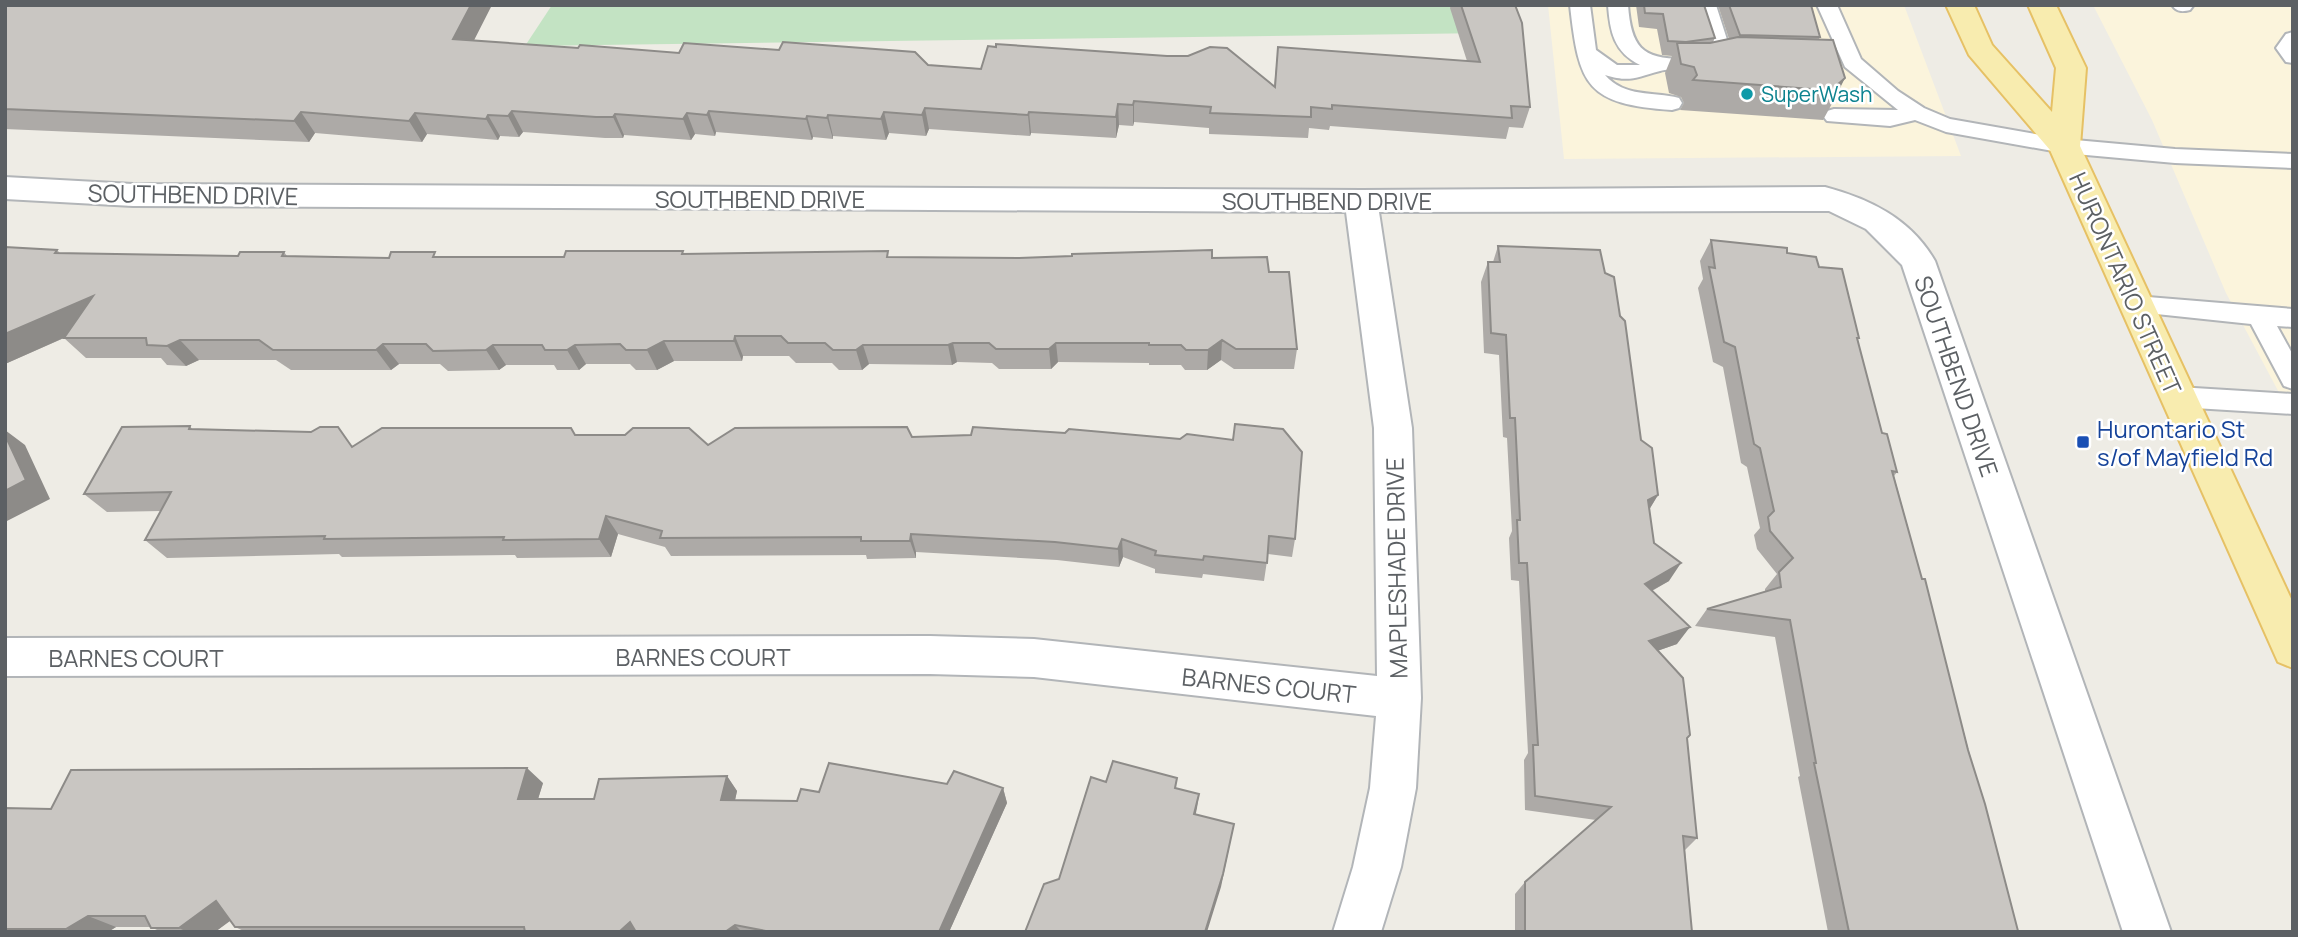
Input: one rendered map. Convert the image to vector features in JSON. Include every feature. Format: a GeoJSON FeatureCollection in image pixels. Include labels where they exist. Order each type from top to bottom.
{"type":"FeatureCollection","features":[{"type":"Feature","properties":{"kind":"main road","name":"HURONTARIO STREET"},"geometry":{"type":"LineString","coordinates":[[1960,5],[1979,48],[2064,146],[2293,649]]}},
{"type":"Feature","properties":{"kind":"main road","name":"HURONTARIO STREET"},"geometry":{"type":"LineString","coordinates":[[2042,5],[2071,68],[2064,146]]}},
{"type":"Feature","properties":{"kind":"street","name":"SOUTHBEND DRIVE"},"geometry":{"type":"LineString","coordinates":[[5,188],[133,195],[1362,201],[1825,198],[1849,205],[1894,232],[1918,261],[2147,932]]}},
{"type":"Feature","properties":{"kind":"street","name":"MAPLESHADE DRIVE"},"geometry":{"type":"LineString","coordinates":[[1357,932],[1377,867],[1393,788],[1399,698],[1393,428],[1364,233],[1362,201]]}},
{"type":"Feature","properties":{"kind":"street","name":"BARNES COURT"},"geometry":{"type":"LineString","coordinates":[[5,657],[930,655],[1034,658],[1324,692],[1399,698]]}},
{"type":"Feature","properties":{"kind":"lane"},"geometry":{"type":"LineString","coordinates":[[1580,5],[1590,72],[1613,93],[1641,102],[1672,103]]}},
{"type":"Feature","properties":{"kind":"lane"},"geometry":{"type":"LineString","coordinates":[[1618,5],[1623,41],[1639,55],[1657,63],[1702,65],[1723,58],[1761,60]]}},
{"type":"Feature","properties":{"kind":"lane"},"geometry":{"type":"LineString","coordinates":[[1706,5],[1723,58]]}},
{"type":"Feature","properties":{"kind":"lane"},"geometry":{"type":"LineString","coordinates":[[1827,5],[1852,62],[1917,113],[1946,125],[2064,146],[2175,156],[2293,161]]}},
{"type":"Feature","properties":{"kind":"lane"},"geometry":{"type":"LineString","coordinates":[[2293,38],[2287,48],[2293,57]]}},
{"type":"Feature","properties":{"kind":"lane"},"geometry":{"type":"LineString","coordinates":[[1585,50],[1598,64],[1620,73],[1644,72],[1657,63]]}},
{"type":"Feature","properties":{"kind":"lane"},"geometry":{"type":"LineString","coordinates":[[1826,61],[1852,62]]}},
{"type":"Feature","properties":{"kind":"lane"},"geometry":{"type":"LineString","coordinates":[[1834,116],[1890,119],[1917,113]]}},
{"type":"Feature","properties":{"kind":"lane"},"geometry":{"type":"LineString","coordinates":[[2136,305],[2293,318]]}},
{"type":"Feature","properties":{"kind":"lane"},"geometry":{"type":"LineString","coordinates":[[2259,315],[2293,379]]}},
{"type":"Feature","properties":{"kind":"lane"},"geometry":{"type":"LineString","coordinates":[[2178,397],[2293,404]]}},
{"type":"Feature","properties":{"kind":"shaded area"},"geometry":{"type":"Polygon","coordinates":[[[1548,5],[1904,5],[1961,156],[1564,159],[1548,5]]]}},
{"type":"Feature","properties":{"kind":"shaded area"},"geometry":{"type":"Polygon","coordinates":[[[2093,5],[2293,5],[2293,419],[2226,293],[2152,120],[2093,5]]]}},
{"type":"Feature","properties":{"kind":"green space"},"geometry":{"type":"Polygon","coordinates":[[[552,5],[1507,5],[1488,33],[525,46],[552,5]]]}},
{"type":"Feature","properties":{"kind":"building"},"geometry":{"type":"Polygon","coordinates":[[[5,5],[471,5],[453,39],[679,53],[684,43],[779,50],[783,42],[915,52],[928,65],[981,69],[988,46],[996,47],[996,44],[1167,56],[1188,56],[1210,47],[1227,48],[1275,87],[1278,47],[1480,62],[1461,5],[1515,5],[1522,23],[1530,107],[1511,106],[1512,118],[1332,105],[1332,109],[1311,107],[1311,117],[1210,113],[1211,107],[1134,101],[1133,105],[1118,104],[1116,117],[1029,112],[1028,115],[925,108],[922,115],[884,112],[881,119],[828,115],[827,118],[807,116],[806,119],[709,111],[707,115],[687,113],[683,119],[512,111],[508,116],[488,115],[486,119],[415,113],[409,121],[301,112],[294,121],[5,109],[5,5]]]}},
{"type":"Feature","properties":{"kind":"building"},"geometry":{"type":"Polygon","coordinates":[[[1644,5],[1704,5],[1715,38],[1686,42],[1668,41],[1663,14],[1645,13],[1644,5]]]}},
{"type":"Feature","properties":{"kind":"building"},"geometry":{"type":"Polygon","coordinates":[[[1729,5],[1811,5],[1820,37],[1740,35],[1729,5]]]}},
{"type":"Feature","properties":{"kind":"building"},"geometry":{"type":"Polygon","coordinates":[[[1738,37],[1833,40],[1845,78],[1837,85],[1839,91],[1693,80],[1697,75],[1694,67],[1681,64],[1677,43],[1710,43],[1738,37]]]}},
{"type":"Feature","properties":{"kind":"building"},"geometry":{"type":"Polygon","coordinates":[[[1711,240],[1787,248],[1787,253],[1816,257],[1819,267],[1842,269],[1857,338],[1882,433],[1887,434],[1897,472],[1892,471],[1922,579],[1925,579],[1968,750],[2018,931],[2023,932],[1849,932],[1814,763],[1790,620],[1707,609],[1781,587],[1779,572],[1793,558],[1770,531],[1768,517],[1774,511],[1760,448],[1754,444],[1735,347],[1724,342],[1709,267],[1715,268],[1711,240]]]}},
{"type":"Feature","properties":{"kind":"building"},"geometry":{"type":"Polygon","coordinates":[[[1498,246],[1600,250],[1605,273],[1614,277],[1620,316],[1625,321],[1641,440],[1652,448],[1658,495],[1648,500],[1654,543],[1681,563],[1645,584],[1690,627],[1649,641],[1683,678],[1697,838],[1683,836],[1692,932],[1525,932],[1525,882],[1611,807],[1535,796],[1533,745],[1538,745],[1527,563],[1519,563],[1517,520],[1520,520],[1515,418],[1510,418],[1506,335],[1491,333],[1488,262],[1500,262],[1498,246]]]}},
{"type":"Feature","properties":{"kind":"building"},"geometry":{"type":"Polygon","coordinates":[[[5,247],[57,250],[55,253],[238,256],[240,252],[284,252],[282,256],[389,258],[391,252],[435,252],[433,257],[564,257],[566,251],[683,251],[682,254],[888,251],[887,257],[1019,258],[1212,250],[1212,258],[1267,257],[1269,272],[1289,272],[1297,349],[1236,349],[1222,340],[1208,350],[1186,350],[1181,345],[1149,343],[1056,343],[1049,349],[996,349],[989,343],[953,343],[863,345],[856,350],[833,350],[825,343],[788,343],[781,336],[735,336],[734,341],[664,341],[647,350],[626,350],[620,344],[575,345],[567,350],[545,350],[542,345],[493,345],[486,350],[433,351],[426,344],[383,344],[376,350],[273,350],[259,340],[180,340],[167,346],[147,345],[146,338],[64,338],[93,296],[5,334],[5,247]]]}},
{"type":"Feature","properties":{"kind":"building"},"geometry":{"type":"Polygon","coordinates":[[[1235,424],[1283,429],[1302,452],[1295,539],[1269,536],[1267,563],[1204,556],[1203,560],[1155,555],[1156,551],[1122,539],[1118,549],[1055,542],[911,534],[910,541],[861,541],[861,537],[660,538],[662,531],[606,516],[599,539],[324,539],[325,536],[145,540],[171,492],[84,494],[122,427],[190,426],[189,429],[311,432],[320,427],[338,427],[352,447],[382,428],[571,428],[575,435],[625,435],[633,428],[689,428],[708,445],[735,428],[907,427],[912,437],[971,435],[973,427],[1065,433],[1069,429],[1180,439],[1187,434],[1233,440],[1235,424]]]}},
{"type":"Feature","properties":{"kind":"building"},"geometry":{"type":"Polygon","coordinates":[[[5,435],[26,480],[5,491],[5,435]]]}},
{"type":"Feature","properties":{"kind":"building"},"geometry":{"type":"Polygon","coordinates":[[[1113,761],[1177,778],[1175,788],[1199,794],[1194,814],[1234,824],[1223,874],[1205,932],[1025,932],[1044,884],[1059,879],[1091,777],[1106,782],[1113,761]]]}},
{"type":"Feature","properties":{"kind":"building"},"geometry":{"type":"Polygon","coordinates":[[[829,763],[947,784],[954,771],[1003,788],[939,932],[771,932],[735,925],[725,932],[636,932],[630,922],[619,932],[525,932],[524,927],[235,927],[216,901],[179,928],[151,928],[145,916],[88,916],[66,929],[5,929],[5,808],[51,809],[71,770],[527,768],[518,799],[594,799],[599,779],[727,776],[721,800],[797,801],[801,789],[819,792],[829,763]]]}},
{"type":"Feature","properties":{"kind":"place","name":"SuperWash"},"geometry":{"type":"Point","coordinates":[1747,94]}},
{"type":"Feature","properties":{"kind":"place","name":"Hurontario St s/of Mayfield Rd"},"geometry":{"type":"Point","coordinates":[2083,442]}}]}
